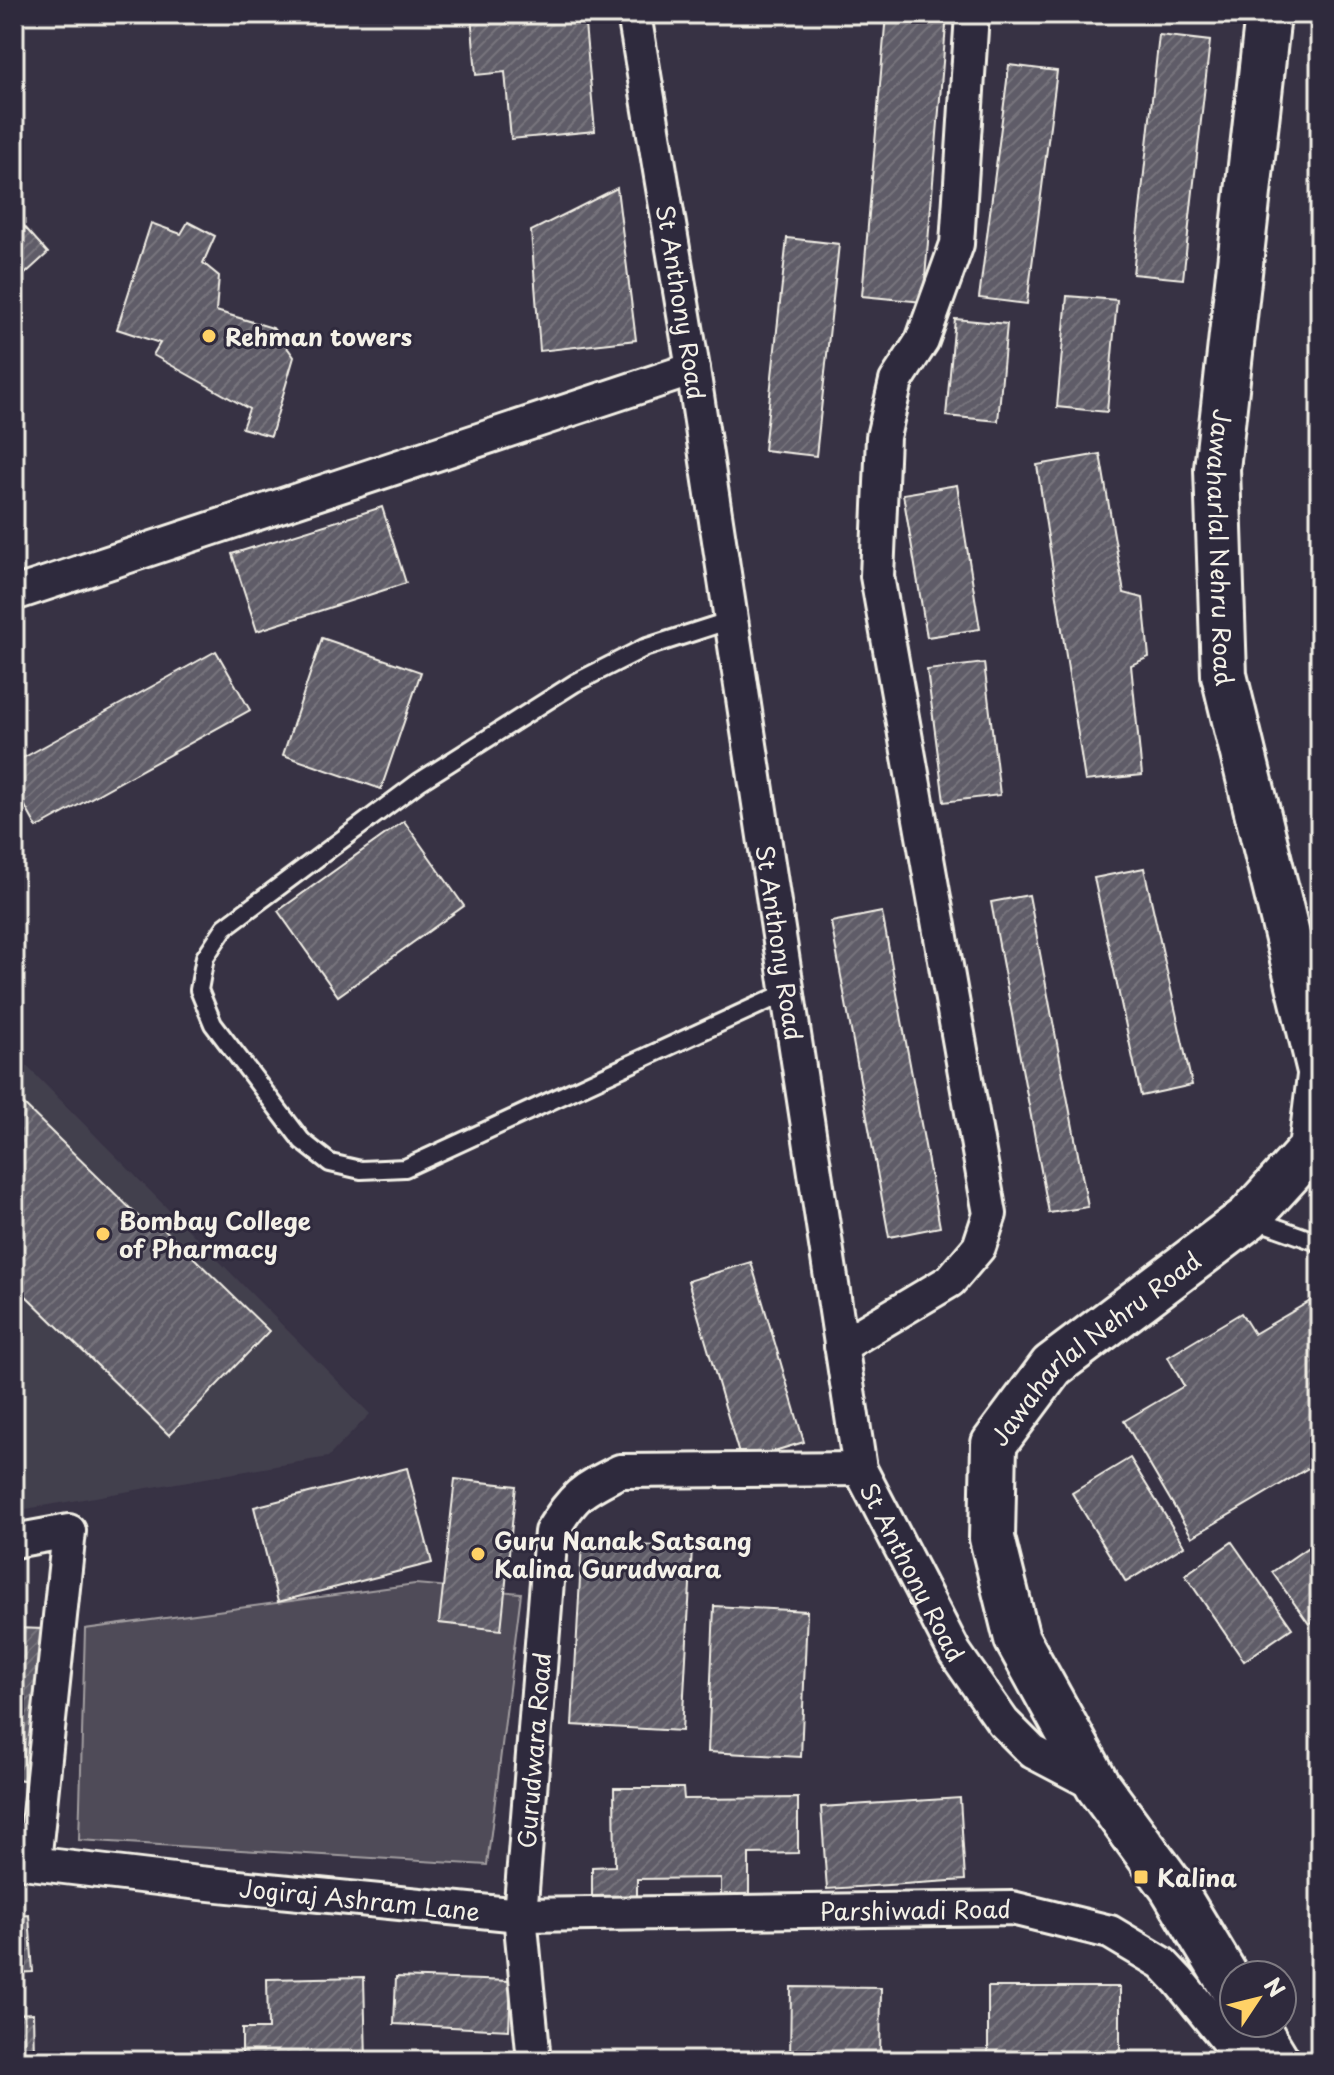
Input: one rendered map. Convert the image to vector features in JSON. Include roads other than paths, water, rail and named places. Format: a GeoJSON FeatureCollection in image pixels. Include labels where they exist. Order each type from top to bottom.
{"type":"FeatureCollection","features":[{"type":"Feature","properties":{"kind":"main road","name":"Jawaharlal Nehru Road"},"geometry":{"type":"LineString","coordinates":[[1218,1963],[1172,1887],[1098,1786],[1017,1639],[992,1538],[994,1444],[1052,1366],[1248,1218],[1311,1149],[1320,1074],[1224,675],[1217,469],[1268,14]]}},
{"type":"Feature","properties":{"kind":"street","name":"St Anthony Road"},"geometry":{"type":"LineString","coordinates":[[634,14],[693,369],[860,1469],[955,1653],[1003,1722],[1033,1752],[1098,1786]]}},
{"type":"Feature","properties":{"kind":"street"},"geometry":{"type":"LineString","coordinates":[[841,1346],[950,1281],[979,1247],[990,1214],[877,576],[883,437],[896,381],[922,341],[957,244],[972,14]]}},
{"type":"Feature","properties":{"kind":"street"},"geometry":{"type":"LineString","coordinates":[[14,594],[693,369]]}},
{"type":"Feature","properties":{"kind":"street","name":"Gurudwara Road"},"geometry":{"type":"LineString","coordinates":[[534,2061],[520,1915],[551,1532],[571,1499],[620,1471],[860,1469]]}},
{"type":"Feature","properties":{"kind":"street"},"geometry":{"type":"LineString","coordinates":[[14,1541],[69,1531],[24,1861]]}},
{"type":"Feature","properties":{"kind":"street","name":"Jogiraj Ashram Lane"},"geometry":{"type":"LineString","coordinates":[[24,1861],[199,1883],[520,1915]]}},
{"type":"Feature","properties":{"kind":"street","name":"Parshiwadi Road"},"geometry":{"type":"LineString","coordinates":[[520,1915],[1012,1908],[1110,1932],[1162,1963],[1218,2029]]}},
{"type":"Feature","properties":{"kind":"street","name":"Parshiwadi Road"},"geometry":{"type":"LineString","coordinates":[[1226,2039],[1230,2044],[1258,2039]]}},
{"type":"Feature","properties":{"kind":"lane"},"geometry":{"type":"LineString","coordinates":[[731,620],[644,648],[575,683],[419,782],[225,927],[205,957],[199,990],[213,1024],[302,1141],[330,1163],[361,1170],[405,1168],[787,992]]}},
{"type":"Feature","properties":{"kind":"lane"},"geometry":{"type":"LineString","coordinates":[[1248,1218],[1320,1243]]}},
{"type":"Feature","properties":{"kind":"place","name":"Rehman towers"},"geometry":{"type":"Point","coordinates":[209,336]}},
{"type":"Feature","properties":{"kind":"place","name":"Bombay College of Pharmacy"},"geometry":{"type":"Point","coordinates":[103,1234]}},
{"type":"Feature","properties":{"kind":"place","name":"Guru Nanak Satsang Kalina Gurudwara"},"geometry":{"type":"Point","coordinates":[478,1554]}},
{"type":"Feature","properties":{"kind":"place","name":"Kalina"},"geometry":{"type":"Point","coordinates":[1141,1877]}}]}
